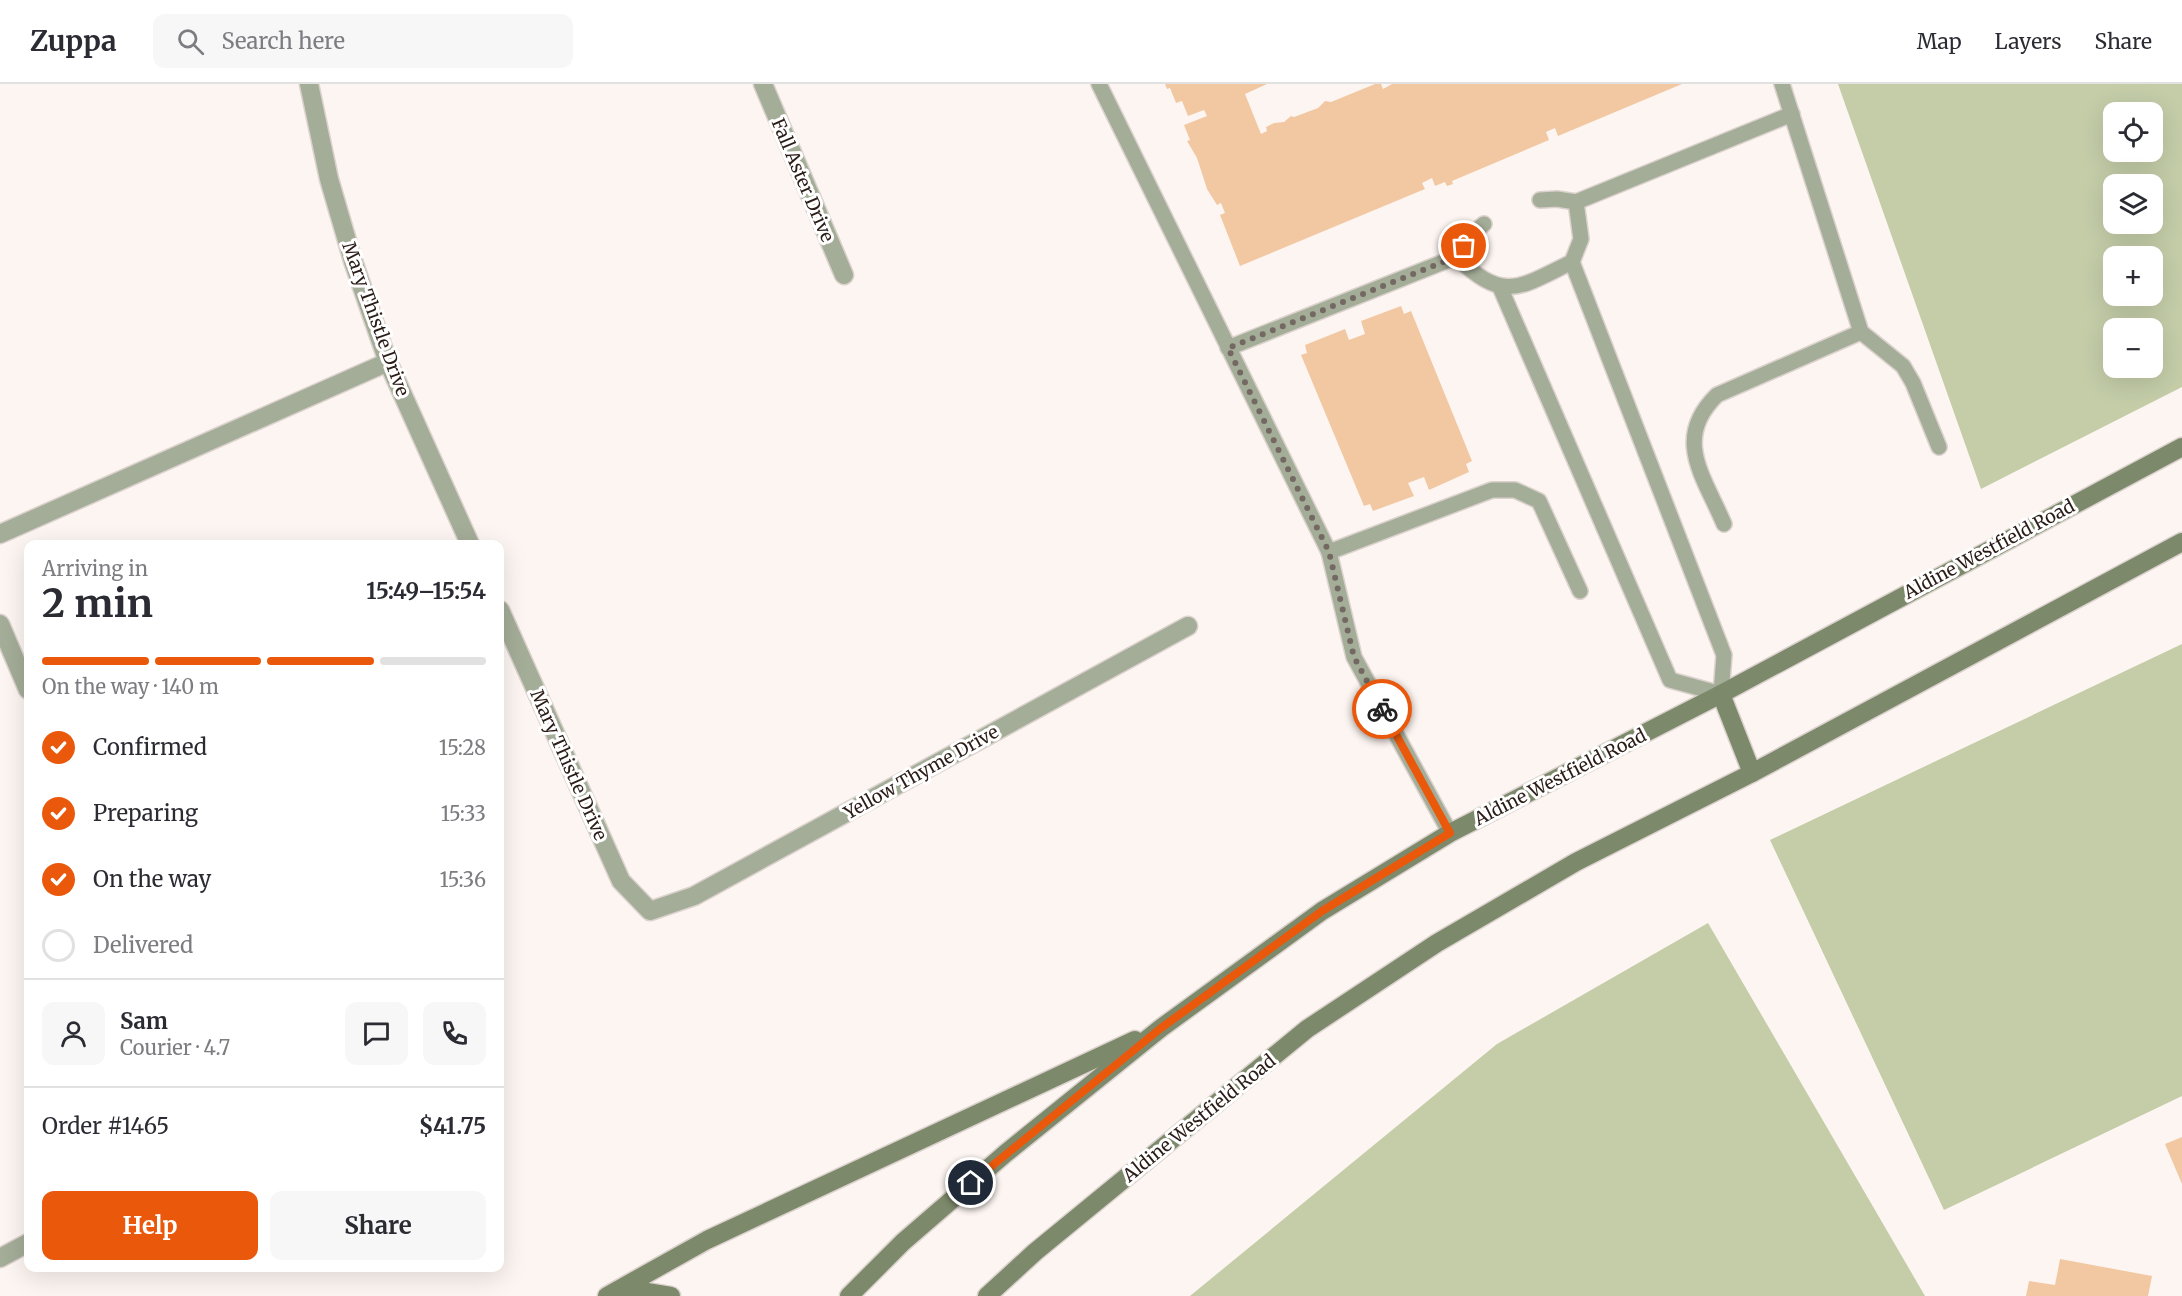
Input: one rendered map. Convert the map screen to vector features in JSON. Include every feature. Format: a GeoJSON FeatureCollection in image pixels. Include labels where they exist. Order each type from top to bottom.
{"type":"FeatureCollection","features":[{"type":"Feature","properties":{"kind":"main road","name":"Aldine Westfield Road"},"geometry":{"type":"LineString","coordinates":[[849,1296],[903,1242],[988,1168],[1161,1028],[1322,911],[1450,833],[1721,694],[2182,447]]}},
{"type":"Feature","properties":{"kind":"main road","name":"Aldine Westfield Road"},"geometry":{"type":"LineString","coordinates":[[987,1296],[1035,1252],[1307,1029],[1437,943],[1566,868],[1752,772],[2182,542]]}},
{"type":"Feature","properties":{"kind":"main road"},"geometry":{"type":"LineString","coordinates":[[1721,694],[1752,772]]}},
{"type":"Feature","properties":{"kind":"main road"},"geometry":{"type":"LineString","coordinates":[[615,1292],[707,1240],[1161,1028]]}},
{"type":"Feature","properties":{"kind":"main road"},"geometry":{"type":"LineString","coordinates":[[615,1292],[671,1296]]}},
{"type":"Feature","properties":{"kind":"street","name":"Mary Thistle Drive"},"geometry":{"type":"LineString","coordinates":[[309,84],[332,190],[388,362],[468,540]]}},
{"type":"Feature","properties":{"kind":"street","name":"Fall Aster Drive"},"geometry":{"type":"LineString","coordinates":[[763,84],[843,275]]}},
{"type":"Feature","properties":{"kind":"street"},"geometry":{"type":"LineString","coordinates":[[0,534],[388,362]]}},
{"type":"Feature","properties":{"kind":"street","name":"Mary Thistle Drive"},"geometry":{"type":"LineString","coordinates":[[504,619],[621,881],[650,910]]}},
{"type":"Feature","properties":{"kind":"street"},"geometry":{"type":"LineString","coordinates":[[0,624],[24,681]]}},
{"type":"Feature","properties":{"kind":"street","name":"Yellow Thyme Drive"},"geometry":{"type":"LineString","coordinates":[[650,910],[694,896],[1188,626]]}},
{"type":"Feature","properties":{"kind":"street"},"geometry":{"type":"LineString","coordinates":[[0,1258],[24,1245]]}},
{"type":"Feature","properties":{"kind":"lane"},"geometry":{"type":"LineString","coordinates":[[1099,84],[1329,552],[1354,657],[1450,833]]}},
{"type":"Feature","properties":{"kind":"lane"},"geometry":{"type":"LineString","coordinates":[[1782,84],[1861,332],[1903,366],[1913,383],[1939,447]]}},
{"type":"Feature","properties":{"kind":"lane"},"geometry":{"type":"LineString","coordinates":[[1540,200],[1557,199],[1576,202],[1792,114]]}},
{"type":"Feature","properties":{"kind":"lane"},"geometry":{"type":"LineString","coordinates":[[1500,287],[1670,680],[1721,694],[1724,655],[1572,262],[1581,239],[1576,202]]}},
{"type":"Feature","properties":{"kind":"lane"},"geometry":{"type":"LineString","coordinates":[[1228,348],[1456,257],[1472,234],[1484,224]]}},
{"type":"Feature","properties":{"kind":"lane"},"geometry":{"type":"LineString","coordinates":[[1456,257],[1479,279],[1500,287],[1520,287],[1572,262]]}},
{"type":"Feature","properties":{"kind":"lane"},"geometry":{"type":"LineString","coordinates":[[1724,524],[1692,449],[1695,425],[1704,407],[1717,395],[1861,332]]}},
{"type":"Feature","properties":{"kind":"lane"},"geometry":{"type":"LineString","coordinates":[[1329,552],[1492,490],[1515,490],[1539,501],[1580,591]]}},
{"type":"Feature","properties":{"kind":"green space"},"geometry":{"type":"Polygon","coordinates":[[[1838,84],[2182,84],[2182,387],[1981,489],[1838,84]]]}},
{"type":"Feature","properties":{"kind":"green space"},"geometry":{"type":"Polygon","coordinates":[[[2182,644],[2182,1096],[1944,1210],[1770,840],[2182,644]]]}},
{"type":"Feature","properties":{"kind":"green space"},"geometry":{"type":"Polygon","coordinates":[[[1708,923],[1925,1296],[1190,1296],[1497,1044],[1708,923]]]}},
{"type":"Feature","properties":{"kind":"building"},"geometry":{"type":"Polygon","coordinates":[[[1165,84],[1267,84],[1245,94],[1261,134],[1267,131],[1266,127],[1274,123],[1284,122],[1291,116],[1294,117],[1318,108],[1325,101],[1331,102],[1375,84],[1381,84],[1383,89],[1392,84],[1682,84],[1558,136],[1555,128],[1546,132],[1549,140],[1452,181],[1453,184],[1447,186],[1445,182],[1435,186],[1432,178],[1422,183],[1425,189],[1240,266],[1220,215],[1225,213],[1221,203],[1217,205],[1207,189],[1197,158],[1187,141],[1190,140],[1184,125],[1207,116],[1204,110],[1188,116],[1182,101],[1176,103],[1170,88],[1167,89],[1165,84]]]}},
{"type":"Feature","properties":{"kind":"building"},"geometry":{"type":"Polygon","coordinates":[[[1401,306],[1404,314],[1411,311],[1472,461],[1466,464],[1469,472],[1429,490],[1424,477],[1408,483],[1414,496],[1373,511],[1370,504],[1364,506],[1301,355],[1307,353],[1305,345],[1345,329],[1349,340],[1365,334],[1361,321],[1401,306]]]}},
{"type":"Feature","properties":{"kind":"building"},"geometry":{"type":"Polygon","coordinates":[[[2182,1137],[2182,1184],[2165,1144],[2182,1137]]]}},
{"type":"Feature","properties":{"kind":"building"},"geometry":{"type":"Polygon","coordinates":[[[2060,1259],[2152,1276],[2148,1296],[2026,1296],[2029,1281],[2055,1285],[2060,1259]]]}},
{"type":"Feature","properties":{"kind":"way so far"},"geometry":{"type":"LineString","coordinates":[[1382,709],[1354,657],[1329,552],[1228,348],[1456,257],[1464,246]]}},
{"type":"Feature","properties":{"kind":"route"},"geometry":{"type":"LineString","coordinates":[[971,1183],[1161,1028],[1322,911],[1450,833],[1382,709]]}}]}
